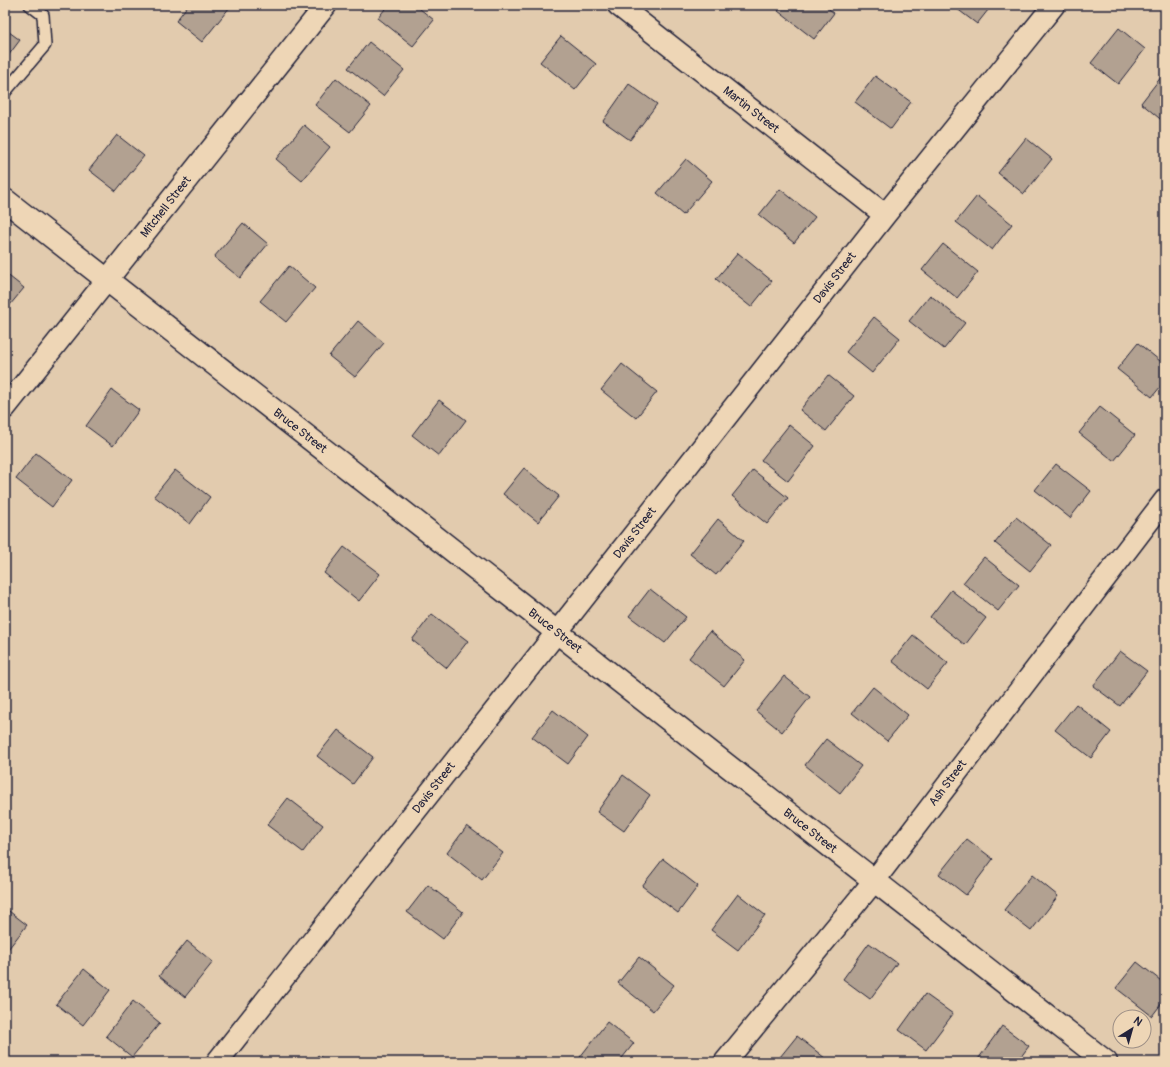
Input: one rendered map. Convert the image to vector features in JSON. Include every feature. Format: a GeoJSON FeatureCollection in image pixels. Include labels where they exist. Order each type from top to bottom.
{"type":"FeatureCollection","features":[{"type":"Feature","properties":{"kind":"street","name":"Mitchell Street"},"geometry":{"type":"LineString","coordinates":[[5,408],[326,5]]}},
{"type":"Feature","properties":{"kind":"street","name":"Martin Street"},"geometry":{"type":"LineString","coordinates":[[618,5],[885,215]]}},
{"type":"Feature","properties":{"kind":"street","name":"Davis Street"},"geometry":{"type":"LineString","coordinates":[[217,1062],[885,215],[1054,5]]}},
{"type":"Feature","properties":{"kind":"street","name":"Bruce Street"},"geometry":{"type":"LineString","coordinates":[[5,200],[1106,1062]]}},
{"type":"Feature","properties":{"kind":"street","name":"Ash Street"},"geometry":{"type":"LineString","coordinates":[[725,1062],[874,881],[1165,500]]}},
{"type":"Feature","properties":{"kind":"lane"},"geometry":{"type":"LineString","coordinates":[[5,92],[44,46],[43,14],[30,5]]}},
{"type":"Feature","properties":{"kind":"building"},"geometry":{"type":"Polygon","coordinates":[[[188,5],[227,5],[230,7],[202,42],[176,21],[188,5]]]}},
{"type":"Feature","properties":{"kind":"building"},"geometry":{"type":"Polygon","coordinates":[[[388,5],[415,5],[434,20],[413,46],[378,18],[388,5]]]}},
{"type":"Feature","properties":{"kind":"building"},"geometry":{"type":"Polygon","coordinates":[[[434,5],[443,5],[439,9],[434,5]]]}},
{"type":"Feature","properties":{"kind":"building"},"geometry":{"type":"Polygon","coordinates":[[[783,5],[824,5],[834,13],[814,39],[778,11],[783,5]]]}},
{"type":"Feature","properties":{"kind":"building"},"geometry":{"type":"Polygon","coordinates":[[[952,5],[992,5],[977,24],[952,5]]]}},
{"type":"Feature","properties":{"kind":"building"},"geometry":{"type":"Polygon","coordinates":[[[1119,28],[1145,49],[1118,84],[1091,63],[1119,28]]]}},
{"type":"Feature","properties":{"kind":"building"},"geometry":{"type":"Polygon","coordinates":[[[5,29],[20,40],[5,60],[5,29]]]}},
{"type":"Feature","properties":{"kind":"building"},"geometry":{"type":"Polygon","coordinates":[[[561,36],[596,64],[575,90],[540,62],[561,36]]]}},
{"type":"Feature","properties":{"kind":"building"},"geometry":{"type":"Polygon","coordinates":[[[369,42],[404,70],[383,96],[348,68],[369,42]]]}},
{"type":"Feature","properties":{"kind":"building"},"geometry":{"type":"Polygon","coordinates":[[[1165,72],[1165,123],[1141,103],[1165,72]]]}},
{"type":"Feature","properties":{"kind":"building"},"geometry":{"type":"Polygon","coordinates":[[[875,76],[911,102],[891,129],[855,102],[875,76]]]}},
{"type":"Feature","properties":{"kind":"building"},"geometry":{"type":"Polygon","coordinates":[[[336,78],[371,106],[350,132],[315,105],[336,78]]]}},
{"type":"Feature","properties":{"kind":"building"},"geometry":{"type":"Polygon","coordinates":[[[629,84],[657,104],[630,140],[603,121],[629,84]]]}},
{"type":"Feature","properties":{"kind":"building"},"geometry":{"type":"Polygon","coordinates":[[[304,125],[330,147],[302,181],[276,159],[304,125]]]}},
{"type":"Feature","properties":{"kind":"building"},"geometry":{"type":"Polygon","coordinates":[[[117,135],[144,156],[116,191],[89,170],[117,135]]]}},
{"type":"Feature","properties":{"kind":"building"},"geometry":{"type":"Polygon","coordinates":[[[1026,138],[1052,159],[1024,194],[998,173],[1026,138]]]}},
{"type":"Feature","properties":{"kind":"building"},"geometry":{"type":"Polygon","coordinates":[[[686,159],[712,181],[683,215],[657,193],[686,159]]]}},
{"type":"Feature","properties":{"kind":"building"},"geometry":{"type":"Polygon","coordinates":[[[780,189],[815,217],[794,243],[759,215],[780,189]]]}},
{"type":"Feature","properties":{"kind":"building"},"geometry":{"type":"Polygon","coordinates":[[[977,196],[1012,224],[992,250],[956,222],[977,196]]]}},
{"type":"Feature","properties":{"kind":"building"},"geometry":{"type":"Polygon","coordinates":[[[243,223],[268,244],[240,278],[214,257],[243,223]]]}},
{"type":"Feature","properties":{"kind":"building"},"geometry":{"type":"Polygon","coordinates":[[[943,244],[978,272],[957,298],[922,270],[943,244]]]}},
{"type":"Feature","properties":{"kind":"building"},"geometry":{"type":"Polygon","coordinates":[[[738,253],[772,281],[751,307],[716,279],[738,253]]]}},
{"type":"Feature","properties":{"kind":"building"},"geometry":{"type":"Polygon","coordinates":[[[289,266],[315,288],[286,322],[260,301],[289,266]]]}},
{"type":"Feature","properties":{"kind":"building"},"geometry":{"type":"Polygon","coordinates":[[[5,273],[24,288],[5,311],[5,273]]]}},
{"type":"Feature","properties":{"kind":"building"},"geometry":{"type":"Polygon","coordinates":[[[930,295],[965,323],[944,349],[909,321],[930,295]]]}},
{"type":"Feature","properties":{"kind":"building"},"geometry":{"type":"Polygon","coordinates":[[[874,317],[900,338],[872,373],[846,352],[874,317]]]}},
{"type":"Feature","properties":{"kind":"building"},"geometry":{"type":"Polygon","coordinates":[[[358,321],[384,343],[355,377],[329,356],[358,321]]]}},
{"type":"Feature","properties":{"kind":"building"},"geometry":{"type":"Polygon","coordinates":[[[1138,343],[1165,365],[1165,381],[1152,397],[1117,369],[1138,343]]]}},
{"type":"Feature","properties":{"kind":"building"},"geometry":{"type":"Polygon","coordinates":[[[622,364],[657,392],[636,418],[601,390],[622,364]]]}},
{"type":"Feature","properties":{"kind":"building"},"geometry":{"type":"Polygon","coordinates":[[[828,375],[854,396],[826,431],[800,410],[828,375]]]}},
{"type":"Feature","properties":{"kind":"building"},"geometry":{"type":"Polygon","coordinates":[[[112,390],[139,410],[113,446],[86,426],[112,390]]]}},
{"type":"Feature","properties":{"kind":"building"},"geometry":{"type":"Polygon","coordinates":[[[439,400],[466,420],[439,456],[412,435],[439,400]]]}},
{"type":"Feature","properties":{"kind":"building"},"geometry":{"type":"Polygon","coordinates":[[[1100,407],[1135,435],[1114,461],[1079,433],[1100,407]]]}},
{"type":"Feature","properties":{"kind":"building"},"geometry":{"type":"Polygon","coordinates":[[[789,425],[815,446],[788,481],[761,460],[789,425]]]}},
{"type":"Feature","properties":{"kind":"building"},"geometry":{"type":"Polygon","coordinates":[[[36,453],[72,480],[52,507],[16,479],[36,453]]]}},
{"type":"Feature","properties":{"kind":"building"},"geometry":{"type":"Polygon","coordinates":[[[1056,464],[1091,491],[1070,518],[1035,490],[1056,464]]]}},
{"type":"Feature","properties":{"kind":"building"},"geometry":{"type":"Polygon","coordinates":[[[524,468],[559,496],[538,522],[503,494],[524,468]]]}},
{"type":"Feature","properties":{"kind":"building"},"geometry":{"type":"Polygon","coordinates":[[[175,470],[210,497],[190,524],[154,496],[175,470]]]}},
{"type":"Feature","properties":{"kind":"building"},"geometry":{"type":"Polygon","coordinates":[[[753,470],[788,498],[767,524],[732,496],[753,470]]]}},
{"type":"Feature","properties":{"kind":"building"},"geometry":{"type":"Polygon","coordinates":[[[1016,517],[1051,545],[1030,571],[995,543],[1016,517]]]}},
{"type":"Feature","properties":{"kind":"building"},"geometry":{"type":"Polygon","coordinates":[[[718,519],[744,541],[716,575],[690,554],[718,519]]]}},
{"type":"Feature","properties":{"kind":"building"},"geometry":{"type":"Polygon","coordinates":[[[344,547],[380,574],[359,601],[324,573],[344,547]]]}},
{"type":"Feature","properties":{"kind":"building"},"geometry":{"type":"Polygon","coordinates":[[[984,557],[1019,585],[998,611],[963,583],[984,557]]]}},
{"type":"Feature","properties":{"kind":"building"},"geometry":{"type":"Polygon","coordinates":[[[650,589],[686,617],[665,643],[629,616],[650,589]]]}},
{"type":"Feature","properties":{"kind":"building"},"geometry":{"type":"Polygon","coordinates":[[[951,590],[986,618],[965,645],[930,617],[951,590]]]}},
{"type":"Feature","properties":{"kind":"building"},"geometry":{"type":"Polygon","coordinates":[[[432,614],[468,641],[447,668],[412,640],[432,614]]]}},
{"type":"Feature","properties":{"kind":"building"},"geometry":{"type":"Polygon","coordinates":[[[710,631],[745,660],[724,686],[689,658],[710,631]]]}},
{"type":"Feature","properties":{"kind":"building"},"geometry":{"type":"Polygon","coordinates":[[[913,635],[948,663],[927,689],[892,661],[913,635]]]}},
{"type":"Feature","properties":{"kind":"building"},"geometry":{"type":"Polygon","coordinates":[[[1120,651],[1147,671],[1120,706],[1093,686],[1120,651]]]}},
{"type":"Feature","properties":{"kind":"building"},"geometry":{"type":"Polygon","coordinates":[[[784,676],[810,697],[782,732],[756,711],[784,676]]]}},
{"type":"Feature","properties":{"kind":"building"},"geometry":{"type":"Polygon","coordinates":[[[873,687],[908,715],[887,741],[852,713],[873,687]]]}},
{"type":"Feature","properties":{"kind":"building"},"geometry":{"type":"Polygon","coordinates":[[[1076,704],[1111,732],[1091,758],[1055,730],[1076,704]]]}},
{"type":"Feature","properties":{"kind":"building"},"geometry":{"type":"Polygon","coordinates":[[[553,710],[588,737],[568,764],[532,737],[553,710]]]}},
{"type":"Feature","properties":{"kind":"building"},"geometry":{"type":"Polygon","coordinates":[[[338,730],[373,757],[353,784],[317,756],[338,730]]]}},
{"type":"Feature","properties":{"kind":"building"},"geometry":{"type":"Polygon","coordinates":[[[826,739],[861,766],[840,793],[805,765],[826,739]]]}},
{"type":"Feature","properties":{"kind":"building"},"geometry":{"type":"Polygon","coordinates":[[[623,775],[650,795],[624,831],[597,812],[623,775]]]}},
{"type":"Feature","properties":{"kind":"building"},"geometry":{"type":"Polygon","coordinates":[[[288,798],[323,825],[303,852],[267,825],[288,798]]]}},
{"type":"Feature","properties":{"kind":"building"},"geometry":{"type":"Polygon","coordinates":[[[467,826],[503,853],[482,880],[447,853],[467,826]]]}},
{"type":"Feature","properties":{"kind":"building"},"geometry":{"type":"Polygon","coordinates":[[[967,839],[993,859],[966,895],[939,874],[967,839]]]}},
{"type":"Feature","properties":{"kind":"building"},"geometry":{"type":"Polygon","coordinates":[[[663,859],[698,886],[678,913],[642,886],[663,859]]]}},
{"type":"Feature","properties":{"kind":"building"},"geometry":{"type":"Polygon","coordinates":[[[1032,875],[1058,896],[1031,931],[1004,910],[1032,875]]]}},
{"type":"Feature","properties":{"kind":"building"},"geometry":{"type":"Polygon","coordinates":[[[428,885],[463,912],[443,939],[407,912],[428,885]]]}},
{"type":"Feature","properties":{"kind":"building"},"geometry":{"type":"Polygon","coordinates":[[[738,894],[765,915],[738,950],[711,930],[738,894]]]}},
{"type":"Feature","properties":{"kind":"building"},"geometry":{"type":"Polygon","coordinates":[[[5,908],[27,925],[5,953],[5,908]]]}},
{"type":"Feature","properties":{"kind":"building"},"geometry":{"type":"Polygon","coordinates":[[[187,941],[213,962],[185,997],[159,976],[187,941]]]}},
{"type":"Feature","properties":{"kind":"building"},"geometry":{"type":"Polygon","coordinates":[[[869,943],[897,963],[870,999],[843,979],[869,943]]]}},
{"type":"Feature","properties":{"kind":"building"},"geometry":{"type":"Polygon","coordinates":[[[639,957],[674,985],[653,1011],[618,983],[639,957]]]}},
{"type":"Feature","properties":{"kind":"building"},"geometry":{"type":"Polygon","coordinates":[[[1137,962],[1165,984],[1165,999],[1152,1016],[1152,1009],[1143,1009],[1116,988],[1137,962]]]}},
{"type":"Feature","properties":{"kind":"building"},"geometry":{"type":"Polygon","coordinates":[[[84,969],[110,990],[83,1025],[56,1004],[84,969]]]}},
{"type":"Feature","properties":{"kind":"building"},"geometry":{"type":"Polygon","coordinates":[[[925,994],[953,1014],[926,1050],[899,1030],[925,994]]]}},
{"type":"Feature","properties":{"kind":"building"},"geometry":{"type":"Polygon","coordinates":[[[133,1001],[160,1023],[132,1057],[106,1036],[133,1001]]]}},
{"type":"Feature","properties":{"kind":"building"},"geometry":{"type":"Polygon","coordinates":[[[607,1022],[634,1043],[619,1062],[586,1062],[580,1057],[607,1022]]]}},
{"type":"Feature","properties":{"kind":"building"},"geometry":{"type":"Polygon","coordinates":[[[1002,1026],[1029,1046],[1017,1062],[976,1062],[1002,1026]]]}},
{"type":"Feature","properties":{"kind":"building"},"geometry":{"type":"Polygon","coordinates":[[[797,1036],[830,1062],[776,1062],[797,1036]]]}},
{"type":"Feature","properties":{"kind":"building"},"geometry":{"type":"Polygon","coordinates":[[[318,1055],[327,1062],[312,1062],[318,1055]]]}}]}
